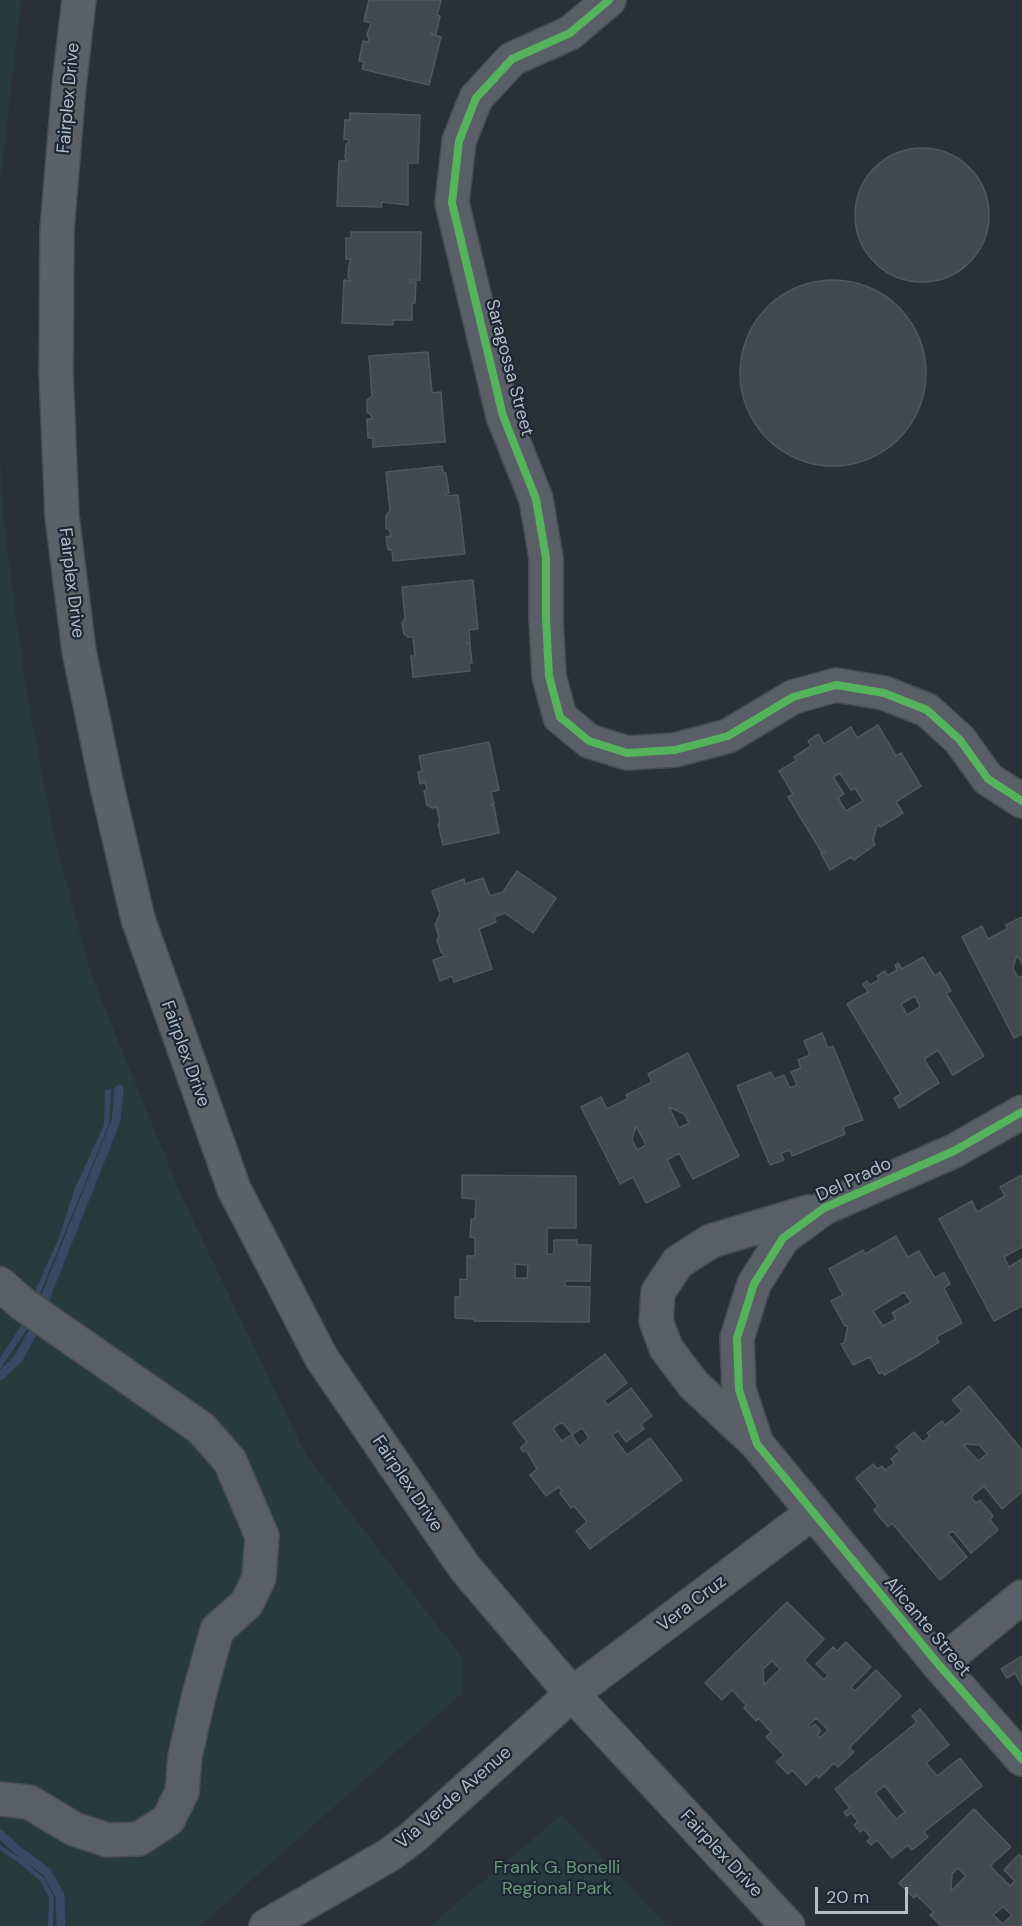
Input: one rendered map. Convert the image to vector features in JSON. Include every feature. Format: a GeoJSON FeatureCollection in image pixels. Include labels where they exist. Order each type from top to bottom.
{"type":"FeatureCollection","features":[{"type":"Feature","properties":{"kind":"main road","name":"Fairplex Drive"},"geometry":{"type":"LineString","coordinates":[[79,0],[57,230],[56,373],[62,516],[79,651],[138,919],[234,1189],[321,1357],[465,1568],[572,1694],[788,1926]]}},
{"type":"Feature","properties":{"kind":"main road","name":"Via Verde Avenue"},"geometry":{"type":"LineString","coordinates":[[266,1926],[389,1855],[412,1838],[572,1694]]}},
{"type":"Feature","properties":{"kind":"street","name":"Saragossa Street"},"geometry":{"type":"LineString","coordinates":[[609,0],[570,33],[512,58],[476,98],[459,141],[452,203],[503,416],[536,499],[546,558],[549,676],[560,717],[589,741],[627,753],[675,750],[728,736],[793,697],[836,685],[884,693],[927,710],[960,740],[988,779],[1022,801]]}},
{"type":"Feature","properties":{"kind":"street","name":"Del Prado"},"geometry":{"type":"LineString","coordinates":[[812,1513],[757,1444],[739,1390],[737,1338],[754,1284],[783,1238],[824,1208],[954,1151],[1022,1112]]}},
{"type":"Feature","properties":{"kind":"street"},"geometry":{"type":"LineString","coordinates":[[757,1444],[693,1384],[666,1348],[656,1321],[658,1292],[678,1262],[711,1240],[824,1208]]}},
{"type":"Feature","properties":{"kind":"street"},"geometry":{"type":"LineString","coordinates":[[0,1799],[29,1802],[74,1829],[106,1840],[139,1839],[168,1820],[182,1792],[185,1756],[217,1630],[247,1603],[259,1578],[262,1536],[230,1461],[201,1428],[58,1329],[12,1294]]}},
{"type":"Feature","properties":{"kind":"street","name":"Vera Cruz"},"geometry":{"type":"LineString","coordinates":[[572,1694],[812,1513]]}},
{"type":"Feature","properties":{"kind":"street","name":"Alicante Street"},"geometry":{"type":"LineString","coordinates":[[812,1513],[939,1665],[1022,1759]]}},
{"type":"Feature","properties":{"kind":"street"},"geometry":{"type":"LineString","coordinates":[[939,1665],[1022,1597]]}},
{"type":"Feature","properties":{"kind":"green space"},"geometry":{"type":"Polygon","coordinates":[[[0,0],[21,0],[0,185],[0,0]]]}},
{"type":"Feature","properties":{"kind":"green space"},"geometry":{"type":"Polygon","coordinates":[[[0,452],[3,518],[25,684],[54,837],[91,974],[180,1193],[306,1455],[461,1656],[461,1694],[200,1926],[0,1926],[0,452]]]}},
{"type":"Feature","properties":{"kind":"green space","name":"Frank G. Bonelli Regional Park"},"geometry":{"type":"Polygon","coordinates":[[[561,1815],[668,1926],[430,1926],[561,1815]]]}},
{"type":"Feature","properties":{"kind":"water"},"geometry":{"type":"Polygon","coordinates":[[[111,1089],[109,1124],[29,1326],[0,1369],[0,1358],[24,1321],[58,1240],[75,1188],[104,1125],[105,1090],[111,1089]]]}},
{"type":"Feature","properties":{"kind":"water"},"geometry":{"type":"Polygon","coordinates":[[[0,1845],[23,1860],[44,1878],[54,1897],[53,1926],[48,1926],[49,1898],[41,1882],[0,1850],[0,1845]]]}},
{"type":"Feature","properties":{"kind":"building"},"geometry":{"type":"Polygon","coordinates":[[[369,0],[441,0],[436,34],[430,33],[441,37],[429,85],[362,69],[364,62],[359,61],[363,41],[368,42],[369,39],[367,35],[371,23],[364,21],[369,0]]]}},
{"type":"Feature","properties":{"kind":"building"},"geometry":{"type":"Polygon","coordinates":[[[350,113],[420,115],[418,163],[408,163],[408,205],[381,202],[382,207],[337,206],[339,161],[348,161],[345,158],[346,145],[349,140],[344,139],[345,120],[350,120],[350,113]]]}},
{"type":"Feature","properties":{"kind":"building"},"geometry":{"type":"Polygon","coordinates":[[[922,148],[948,153],[970,167],[984,189],[989,215],[984,241],[970,263],[948,277],[922,282],[896,277],[874,263],[860,241],[855,215],[860,189],[874,167],[896,153],[922,148]]]}},
{"type":"Feature","properties":{"kind":"building"},"geometry":{"type":"Polygon","coordinates":[[[351,232],[421,232],[420,280],[410,280],[410,282],[416,282],[412,320],[393,320],[393,325],[342,323],[344,280],[351,281],[348,277],[351,259],[346,259],[346,238],[351,238],[351,232]]]}},
{"type":"Feature","properties":{"kind":"building"},"geometry":{"type":"Polygon","coordinates":[[[833,280],[869,287],[899,307],[919,337],[926,373],[919,409],[899,439],[869,459],[833,466],[797,459],[767,439],[747,409],[740,373],[747,337],[767,307],[797,287],[833,280]]]}},
{"type":"Feature","properties":{"kind":"building"},"geometry":{"type":"Polygon","coordinates":[[[428,352],[432,393],[441,392],[445,442],[373,447],[373,438],[368,438],[367,419],[372,419],[367,412],[367,400],[372,396],[369,356],[428,352]]]}},
{"type":"Feature","properties":{"kind":"building"},"geometry":{"type":"Polygon","coordinates":[[[442,466],[443,473],[446,473],[449,493],[446,493],[446,496],[458,495],[465,554],[393,561],[392,550],[388,550],[386,537],[391,536],[390,531],[386,528],[386,515],[390,511],[386,472],[442,466]]]}},
{"type":"Feature","properties":{"kind":"building"},"geometry":{"type":"Polygon","coordinates":[[[473,580],[478,629],[469,630],[470,643],[467,643],[470,644],[472,663],[469,663],[470,671],[413,677],[411,656],[415,656],[413,637],[404,634],[402,587],[473,580]]]}},
{"type":"Feature","properties":{"kind":"building"},"geometry":{"type":"Polygon","coordinates":[[[878,725],[896,756],[901,753],[921,786],[896,802],[903,813],[880,827],[877,826],[873,840],[875,845],[854,860],[851,857],[830,870],[821,854],[826,851],[822,853],[788,797],[793,794],[779,771],[797,760],[794,757],[811,746],[808,741],[818,734],[824,744],[851,727],[857,738],[878,725]],[[840,773],[833,777],[844,794],[838,798],[846,811],[863,801],[855,788],[851,790],[840,773]]]}},
{"type":"Feature","properties":{"kind":"building"},"geometry":{"type":"Polygon","coordinates":[[[489,742],[499,790],[491,792],[494,804],[491,805],[494,806],[499,833],[443,845],[437,807],[432,808],[427,805],[425,782],[420,784],[418,772],[422,771],[419,756],[489,742]]]}},
{"type":"Feature","properties":{"kind":"building"},"geometry":{"type":"Polygon","coordinates":[[[517,871],[556,898],[533,933],[505,913],[494,917],[496,922],[479,929],[492,969],[454,982],[452,976],[440,981],[433,960],[445,956],[437,940],[439,936],[435,925],[440,914],[432,891],[464,879],[465,884],[483,878],[490,896],[503,892],[517,871]]]}},
{"type":"Feature","properties":{"kind":"building"},"geometry":{"type":"Polygon","coordinates":[[[1022,917],[1022,964],[1017,955],[1013,968],[1018,978],[1022,976],[1022,1034],[1014,1038],[962,937],[982,926],[988,939],[1007,929],[1006,925],[1022,917]]]}},
{"type":"Feature","properties":{"kind":"building"},"geometry":{"type":"Polygon","coordinates":[[[923,957],[935,976],[940,972],[951,991],[946,993],[984,1056],[953,1075],[938,1050],[924,1059],[939,1083],[899,1108],[894,1098],[901,1094],[847,1004],[868,992],[863,984],[867,981],[870,985],[879,980],[877,976],[885,971],[887,976],[897,970],[895,965],[898,963],[902,969],[923,957]],[[915,996],[901,1004],[907,1015],[920,1007],[915,996]]]}},
{"type":"Feature","properties":{"kind":"building"},"geometry":{"type":"Polygon","coordinates":[[[822,1033],[828,1048],[833,1046],[863,1120],[843,1127],[845,1134],[792,1156],[790,1150],[781,1153],[784,1160],[770,1165],[737,1086],[771,1072],[774,1079],[784,1075],[790,1088],[797,1085],[791,1072],[801,1068],[798,1060],[810,1055],[804,1041],[822,1033]]]}},
{"type":"Feature","properties":{"kind":"building"},"geometry":{"type":"Polygon","coordinates":[[[688,1053],[739,1156],[693,1179],[679,1153],[667,1160],[680,1186],[646,1203],[633,1177],[620,1184],[581,1107],[601,1097],[607,1109],[627,1099],[626,1095],[652,1082],[648,1074],[688,1053]],[[669,1107],[679,1128],[689,1123],[684,1114],[669,1107]],[[636,1126],[632,1139],[637,1150],[646,1145],[636,1126]]]}},
{"type":"Feature","properties":{"kind":"building"},"geometry":{"type":"Polygon","coordinates":[[[462,1175],[576,1176],[576,1228],[547,1228],[547,1254],[554,1254],[554,1240],[577,1240],[577,1245],[591,1245],[590,1281],[565,1281],[565,1286],[590,1287],[589,1322],[474,1321],[474,1319],[455,1318],[455,1297],[460,1297],[460,1279],[467,1280],[467,1256],[475,1256],[475,1238],[470,1237],[471,1219],[475,1219],[476,1199],[462,1198],[462,1175]],[[515,1264],[515,1278],[527,1278],[528,1265],[515,1264]]]}},
{"type":"Feature","properties":{"kind":"building"},"geometry":{"type":"Polygon","coordinates":[[[1022,1175],[1022,1247],[1004,1257],[1009,1267],[1022,1259],[1022,1306],[994,1321],[939,1219],[972,1201],[977,1212],[1005,1196],[1000,1187],[1022,1175]]]}},
{"type":"Feature","properties":{"kind":"building"},"geometry":{"type":"Polygon","coordinates":[[[896,1236],[908,1257],[919,1251],[935,1278],[944,1272],[950,1284],[944,1288],[962,1323],[936,1337],[939,1342],[884,1375],[883,1372],[879,1374],[870,1357],[853,1365],[841,1344],[844,1343],[848,1326],[845,1326],[831,1301],[843,1295],[829,1269],[863,1250],[865,1254],[896,1236]],[[904,1292],[873,1311],[883,1326],[896,1319],[892,1313],[911,1302],[904,1292]]]}},
{"type":"Feature","properties":{"kind":"building"},"geometry":{"type":"Polygon","coordinates":[[[605,1354],[627,1383],[604,1401],[608,1405],[631,1388],[652,1416],[641,1424],[644,1429],[626,1442],[618,1431],[612,1435],[627,1455],[650,1438],[682,1480],[590,1549],[576,1531],[587,1522],[574,1506],[571,1508],[560,1493],[562,1491],[559,1487],[546,1496],[530,1475],[537,1469],[526,1450],[524,1452],[520,1448],[527,1442],[513,1423],[605,1354]],[[560,1423],[553,1429],[562,1441],[572,1434],[564,1424],[560,1423]],[[582,1428],[572,1435],[579,1446],[589,1438],[582,1428]]]}},
{"type":"Feature","properties":{"kind":"building"},"geometry":{"type":"Polygon","coordinates":[[[969,1386],[1022,1450],[1022,1492],[1002,1509],[984,1486],[971,1497],[976,1503],[980,1500],[993,1516],[990,1520],[998,1530],[971,1553],[953,1531],[948,1534],[967,1557],[940,1580],[892,1523],[888,1527],[874,1510],[878,1506],[856,1478],[873,1464],[878,1469],[882,1466],[885,1470],[894,1463],[891,1459],[900,1451],[896,1447],[914,1432],[923,1442],[930,1436],[927,1433],[942,1421],[945,1425],[962,1411],[952,1400],[969,1386]],[[963,1444],[978,1461],[987,1454],[979,1445],[963,1444]]]}},
{"type":"Feature","properties":{"kind":"building"},"geometry":{"type":"Polygon","coordinates":[[[787,1602],[824,1639],[804,1660],[824,1680],[828,1675],[816,1664],[833,1647],[837,1651],[846,1642],[871,1667],[851,1687],[855,1691],[876,1670],[901,1696],[849,1748],[854,1752],[838,1767],[834,1763],[819,1778],[816,1775],[806,1785],[792,1770],[788,1774],[776,1762],[784,1755],[766,1737],[771,1732],[758,1718],[756,1721],[744,1708],[746,1705],[732,1690],[722,1700],[705,1683],[787,1602]],[[772,1661],[763,1669],[764,1685],[780,1669],[772,1661]],[[816,1718],[808,1726],[810,1728],[815,1724],[821,1731],[817,1735],[820,1738],[828,1730],[816,1718]]]}},
{"type":"Feature","properties":{"kind":"building"},"geometry":{"type":"Polygon","coordinates":[[[1022,1656],[1022,1685],[1015,1673],[1007,1678],[1001,1669],[1022,1656]]]}},
{"type":"Feature","properties":{"kind":"building"},"geometry":{"type":"Polygon","coordinates":[[[920,1709],[949,1745],[926,1763],[937,1776],[960,1758],[982,1786],[924,1832],[928,1837],[912,1850],[908,1845],[892,1858],[877,1840],[871,1845],[867,1841],[871,1838],[864,1829],[860,1832],[854,1825],[858,1822],[851,1813],[847,1816],[844,1812],[850,1808],[835,1789],[917,1722],[912,1716],[920,1709]],[[885,1786],[875,1793],[896,1819],[905,1812],[885,1786]]]}},
{"type":"Feature","properties":{"kind":"building"},"geometry":{"type":"Polygon","coordinates":[[[974,1809],[1011,1847],[990,1866],[1010,1886],[1015,1881],[1004,1870],[1019,1854],[1022,1857],[1022,1926],[941,1926],[930,1915],[934,1912],[916,1895],[914,1898],[899,1883],[974,1809]],[[958,1868],[952,1874],[951,1891],[966,1876],[958,1868]],[[1003,1907],[993,1915],[1003,1924],[1012,1915],[1003,1907]]]}},
{"type":"Feature","properties":{"kind":"waterway"},"geometry":{"type":"LineString","coordinates":[[0,1376],[18,1359],[45,1310],[46,1296],[116,1121],[119,1089]]}},
{"type":"Feature","properties":{"kind":"waterway"},"geometry":{"type":"LineString","coordinates":[[0,1834],[47,1872],[60,1896],[61,1926]]}},
{"type":"Feature","properties":{"kind":"cycle path"},"geometry":{"type":"LineString","coordinates":[[609,0],[570,33],[512,59],[476,98],[459,141],[452,203],[503,416],[536,499],[546,558],[549,676],[560,717],[589,741],[627,753],[675,750],[728,736],[793,697],[836,685],[884,693],[927,710],[960,740],[988,779],[1022,801]]}},
{"type":"Feature","properties":{"kind":"cycle path"},"geometry":{"type":"LineString","coordinates":[[1022,1112],[954,1151],[824,1208],[783,1238],[754,1284],[737,1338],[739,1390],[757,1444],[939,1665],[1022,1759]]}}]}
